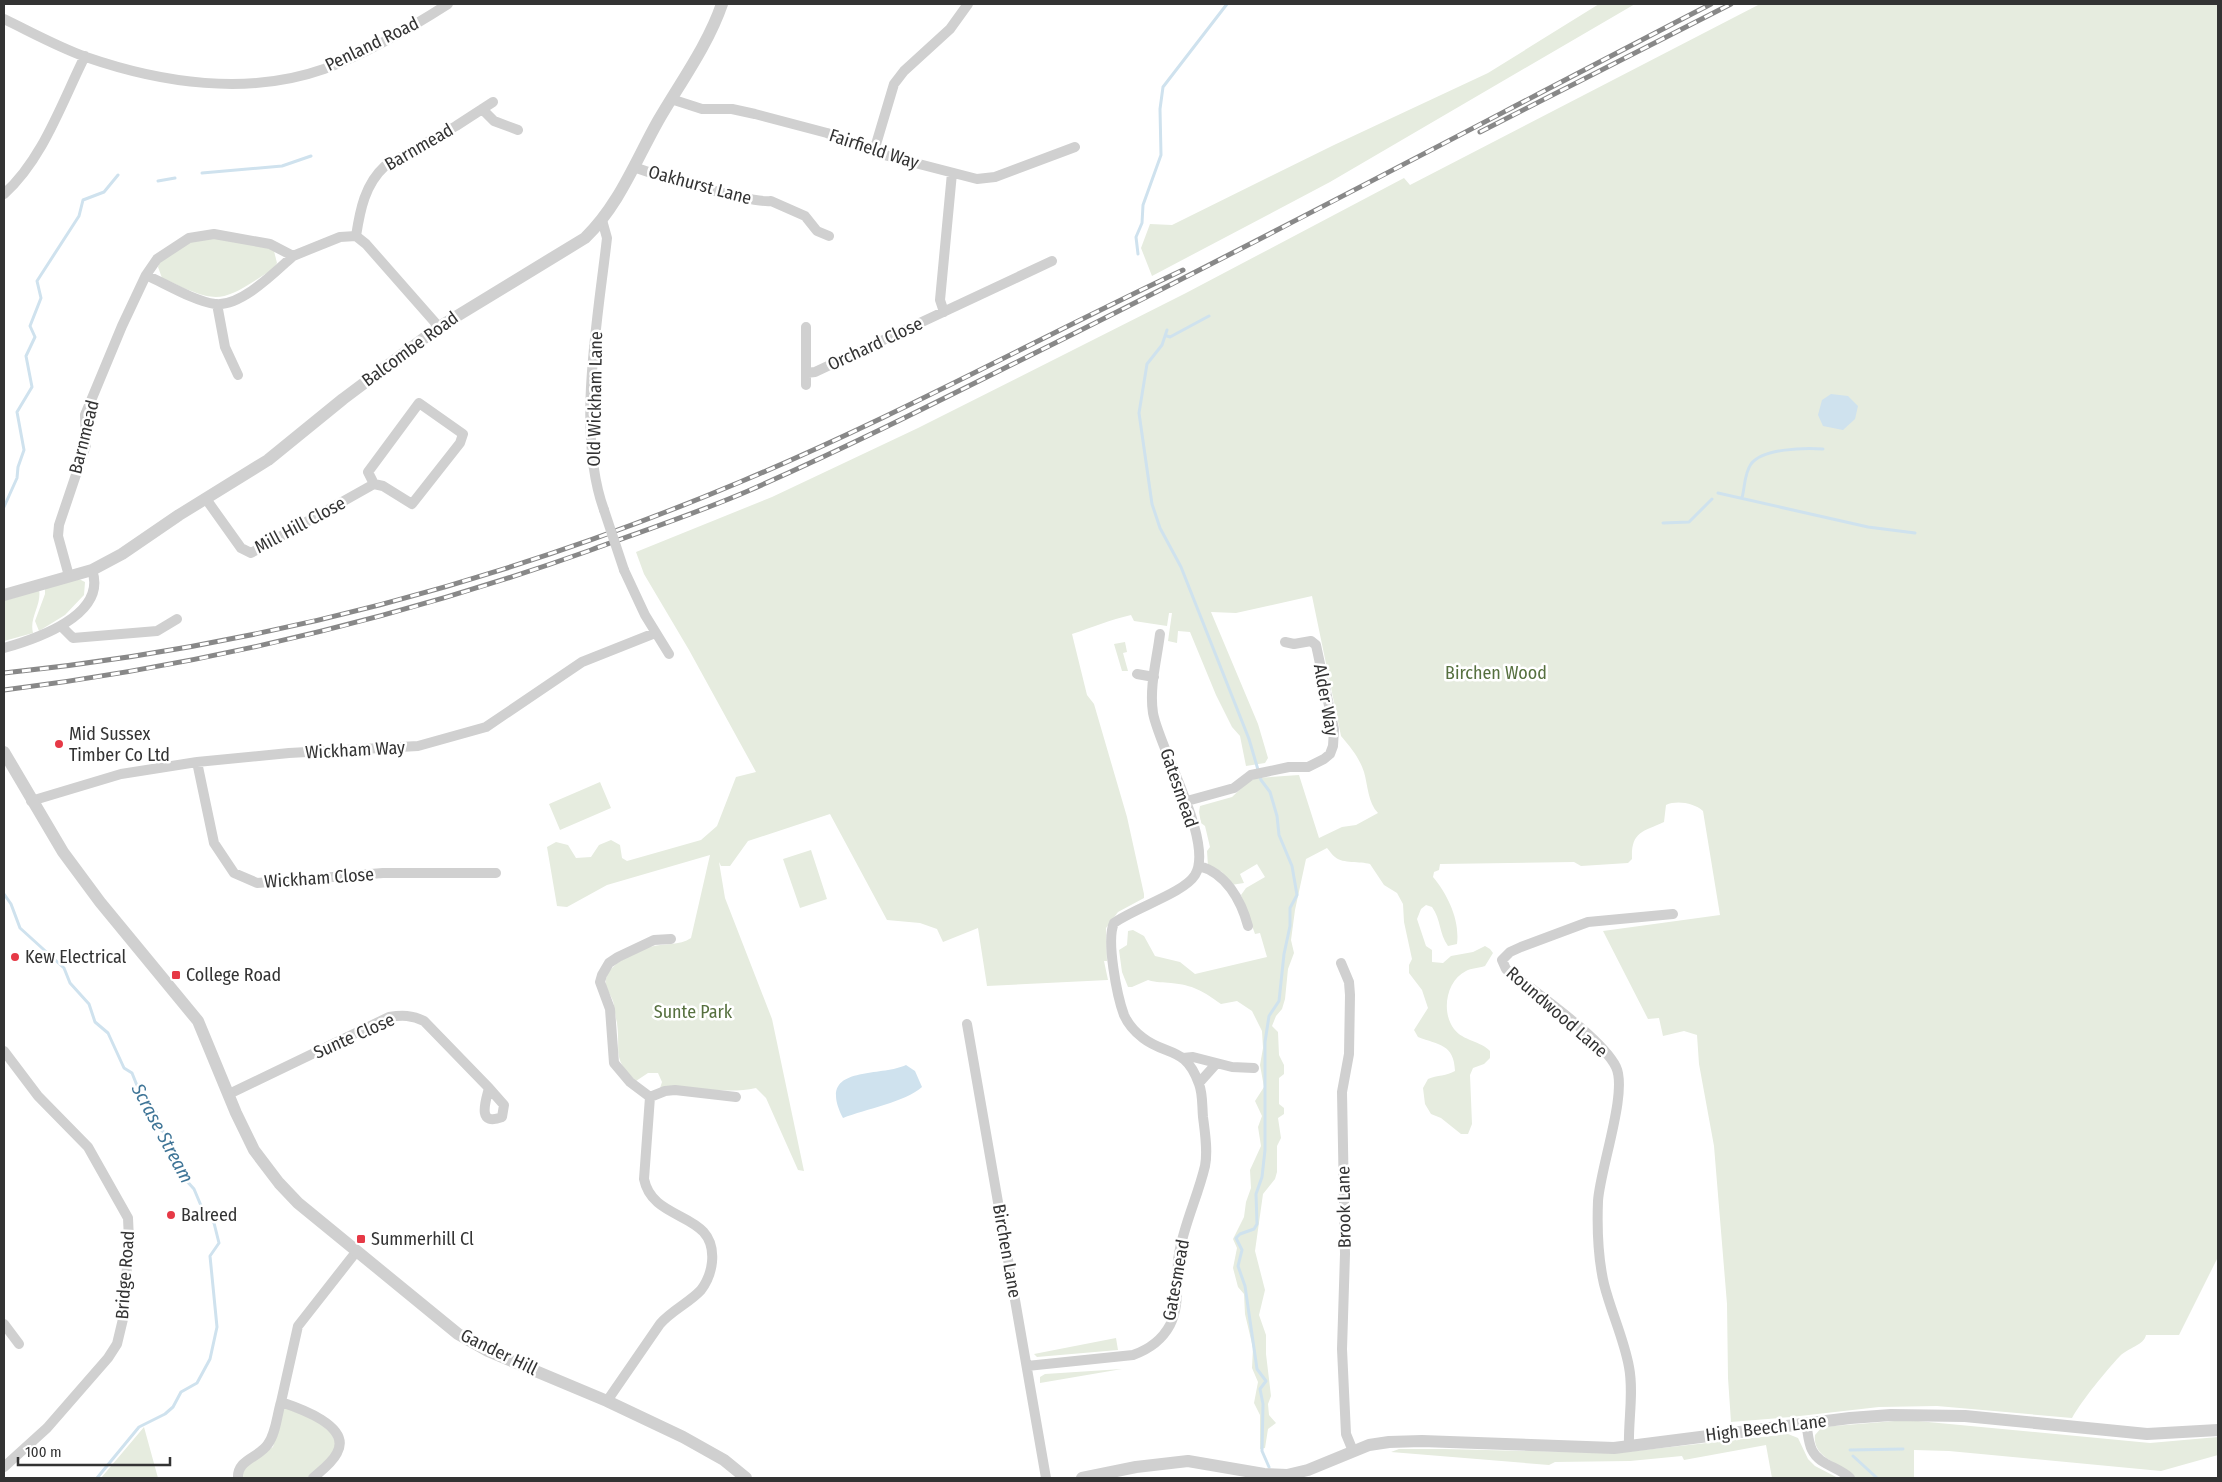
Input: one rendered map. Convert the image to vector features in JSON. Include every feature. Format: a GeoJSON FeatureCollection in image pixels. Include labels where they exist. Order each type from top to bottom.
{"type":"FeatureCollection","features":[{"type":"Feature","properties":{"kind":"street","name":"Penland Road"},"geometry":{"type":"LineString","coordinates":[[4,19],[85,56],[146,74],[210,84],[257,82],[323,69],[359,55],[448,4]]}},
{"type":"Feature","properties":{"kind":"street","name":"Balcombe Road"},"geometry":{"type":"LineString","coordinates":[[4,595],[92,570],[122,554],[268,460],[342,399],[439,327],[585,238],[602,220],[634,167],[671,98],[710,34],[722,4]]}},
{"type":"Feature","properties":{"kind":"street"},"geometry":{"type":"LineString","coordinates":[[874,151],[894,84],[904,71],[950,29],[968,4]]}},
{"type":"Feature","properties":{"kind":"street"},"geometry":{"type":"LineString","coordinates":[[4,194],[26,168],[42,143],[85,56]]}},
{"type":"Feature","properties":{"kind":"street","name":"Fairfield Way"},"geometry":{"type":"LineString","coordinates":[[671,98],[702,109],[732,109],[775,119],[827,133],[874,151],[977,179],[995,178],[1075,147]]}},
{"type":"Feature","properties":{"kind":"street","name":"Barnmead"},"geometry":{"type":"LineString","coordinates":[[356,236],[366,192],[378,173],[385,166],[456,126],[493,102]]}},
{"type":"Feature","properties":{"kind":"street"},"geometry":{"type":"LineString","coordinates":[[482,109],[494,121],[518,130]]}},
{"type":"Feature","properties":{"kind":"street","name":"Oakhurst Lane"},"geometry":{"type":"LineString","coordinates":[[634,167],[766,202],[771,201],[805,216],[817,231],[828,236]]}},
{"type":"Feature","properties":{"kind":"street","name":"Orchard Close"},"geometry":{"type":"LineString","coordinates":[[944,312],[940,300],[952,173]]}},
{"type":"Feature","properties":{"kind":"street","name":"Old Wickham Lane"},"geometry":{"type":"LineString","coordinates":[[602,220],[607,238],[594,356],[590,448],[592,471],[624,570],[655,633],[669,654]]}},
{"type":"Feature","properties":{"kind":"street","name":"Barnmead"},"geometry":{"type":"LineString","coordinates":[[69,576],[58,536],[58,525],[86,445],[86,416],[122,326],[146,276],[158,259],[172,248],[195,236],[214,234],[270,244],[293,256]]}},
{"type":"Feature","properties":{"kind":"street"},"geometry":{"type":"LineString","coordinates":[[146,276],[216,304],[236,299],[261,284],[293,256],[340,237],[356,236],[366,244],[439,327]]}},
{"type":"Feature","properties":{"kind":"street","name":"Orchard Close"},"geometry":{"type":"LineString","coordinates":[[806,373],[815,372],[1052,261]]}},
{"type":"Feature","properties":{"kind":"street"},"geometry":{"type":"LineString","coordinates":[[216,304],[225,347],[238,375]]}},
{"type":"Feature","properties":{"kind":"street","name":"Orchard Close"},"geometry":{"type":"LineString","coordinates":[[806,327],[806,386]]}},
{"type":"Feature","properties":{"kind":"street"},"geometry":{"type":"LineString","coordinates":[[419,403],[462,434],[460,443],[412,504],[383,486],[374,484],[368,472],[419,403]]}},
{"type":"Feature","properties":{"kind":"street","name":"Mill Hill Close"},"geometry":{"type":"LineString","coordinates":[[206,499],[241,548],[251,553],[374,484]]}},
{"type":"Feature","properties":{"kind":"street"},"geometry":{"type":"LineString","coordinates":[[4,648],[39,638],[61,626],[92,598],[96,584],[92,570]]}},
{"type":"Feature","properties":{"kind":"street"},"geometry":{"type":"LineString","coordinates":[[61,626],[73,638],[157,631],[177,619]]}},
{"type":"Feature","properties":{"kind":"street","name":"Wickham Way"},"geometry":{"type":"LineString","coordinates":[[32,801],[121,774],[197,762],[290,753],[418,746],[486,727],[582,662],[655,633]]}},
{"type":"Feature","properties":{"kind":"street","name":"Gatesmead"},"geometry":{"type":"LineString","coordinates":[[1160,634],[1152,696],[1155,723],[1187,801],[1199,855],[1199,866]]}},
{"type":"Feature","properties":{"kind":"street","name":"Alder Way"},"geometry":{"type":"LineString","coordinates":[[1187,801],[1234,788],[1251,775],[1289,767],[1308,767],[1324,760],[1333,746],[1334,729],[1316,646],[1311,641],[1294,644],[1285,642]]}},
{"type":"Feature","properties":{"kind":"street"},"geometry":{"type":"LineString","coordinates":[[1137,674],[1154,676]]}},
{"type":"Feature","properties":{"kind":"street"},"geometry":{"type":"LineString","coordinates":[[4,752],[32,801],[81,878],[198,1021],[229,1094]]}},
{"type":"Feature","properties":{"kind":"street","name":"Wickham Close"},"geometry":{"type":"LineString","coordinates":[[197,762],[214,843],[234,873],[257,884],[383,873],[496,873]]}},
{"type":"Feature","properties":{"kind":"street"},"geometry":{"type":"LineString","coordinates":[[1248,926],[1241,906],[1221,877],[1216,872],[1199,866],[1190,882],[1114,922],[1111,929],[1112,960],[1116,982],[1128,1021],[1150,1043],[1176,1052],[1183,1058],[1193,1057],[1216,1064],[1254,1068]]}},
{"type":"Feature","properties":{"kind":"street","name":"Roundwood Lane"},"geometry":{"type":"LineString","coordinates":[[1628,1447],[1630,1377],[1627,1356],[1604,1285],[1598,1220],[1599,1189],[1618,1098],[1619,1076],[1616,1067],[1598,1044],[1506,969],[1502,960],[1510,952],[1521,947],[1588,922],[1673,914]]}},
{"type":"Feature","properties":{"kind":"street"},"geometry":{"type":"LineString","coordinates":[[650,1097],[630,1082],[614,1063],[610,1009],[600,982],[609,963],[618,957],[654,940],[671,938]]}},
{"type":"Feature","properties":{"kind":"street","name":"Brook Lane"},"geometry":{"type":"LineString","coordinates":[[1341,964],[1349,982],[1350,996],[1349,1054],[1342,1092],[1345,1254],[1342,1349],[1346,1434],[1353,1451]]}},
{"type":"Feature","properties":{"kind":"street","name":"Sunte Close"},"geometry":{"type":"LineString","coordinates":[[229,1094],[389,1017],[399,1015],[416,1017],[424,1021],[489,1088]]}},
{"type":"Feature","properties":{"kind":"street","name":"Birchen Lane"},"geometry":{"type":"LineString","coordinates":[[967,1024],[1046,1478]]}},
{"type":"Feature","properties":{"kind":"street","name":"Bridge Road"},"geometry":{"type":"LineString","coordinates":[[4,1051],[38,1096],[88,1147],[128,1218],[130,1240],[123,1319],[117,1344],[108,1358],[47,1428],[4,1467]]}},
{"type":"Feature","properties":{"kind":"street","name":"Gatesmead"},"geometry":{"type":"LineString","coordinates":[[1027,1366],[1134,1355],[1145,1351],[1164,1335],[1171,1323],[1175,1309],[1179,1252],[1205,1162],[1206,1144],[1199,1083],[1183,1058]]}},
{"type":"Feature","properties":{"kind":"street"},"geometry":{"type":"LineString","coordinates":[[1199,1083],[1216,1064]]}},
{"type":"Feature","properties":{"kind":"street"},"geometry":{"type":"LineString","coordinates":[[650,1097],[665,1091],[675,1090],[736,1097]]}},
{"type":"Feature","properties":{"kind":"street","name":"Gander Hill"},"geometry":{"type":"LineString","coordinates":[[229,1094],[254,1150],[279,1184],[356,1252],[458,1334],[488,1351],[607,1401],[683,1437],[724,1460],[746,1478]]}},
{"type":"Feature","properties":{"kind":"street"},"geometry":{"type":"LineString","coordinates":[[607,1401],[660,1324],[668,1314],[702,1289],[711,1270],[711,1248],[706,1233],[655,1202],[646,1189],[644,1179],[650,1097]]}},
{"type":"Feature","properties":{"kind":"street"},"geometry":{"type":"LineString","coordinates":[[238,1478],[238,1469],[242,1464],[266,1448],[270,1442],[298,1326],[356,1252]]}},
{"type":"Feature","properties":{"kind":"street"},"geometry":{"type":"LineString","coordinates":[[4,1324],[19,1344]]}},
{"type":"Feature","properties":{"kind":"street"},"geometry":{"type":"LineString","coordinates":[[281,1402],[313,1413],[340,1440],[337,1455],[313,1478]]}},
{"type":"Feature","properties":{"kind":"street","name":"High Beech Lane"},"geometry":{"type":"LineString","coordinates":[[1288,1476],[1353,1451],[1370,1446],[1406,1441],[1628,1447],[1872,1416],[1914,1414],[1974,1417],[2147,1434],[2218,1430]]}},
{"type":"Feature","properties":{"kind":"street"},"geometry":{"type":"LineString","coordinates":[[1806,1423],[1813,1452],[1825,1463],[1842,1471],[1850,1478]]}},
{"type":"Feature","properties":{"kind":"street"},"geometry":{"type":"LineString","coordinates":[[1082,1478],[1136,1467],[1188,1461],[1264,1474],[1288,1476]]}},
{"type":"Feature","properties":{"kind":"green space"},"geometry":{"type":"Polygon","coordinates":[[[1599,4],[1635,4],[1330,182],[1152,276],[1141,248],[1150,224],[1172,225],[1334,145],[1488,73],[1599,4]]]}},
{"type":"Feature","properties":{"kind":"green space"},"geometry":{"type":"Polygon","coordinates":[[[1760,4],[2218,4],[2218,1257],[2179,1335],[2146,1335],[2139,1344],[2123,1353],[2114,1362],[2088,1394],[2072,1418],[1937,1406],[1879,1407],[1731,1422],[1728,1378],[1727,1304],[1714,1146],[1699,1064],[1697,1035],[1684,1031],[1663,1036],[1659,1018],[1648,1019],[1603,931],[1720,915],[1703,811],[1690,804],[1670,803],[1666,805],[1664,822],[1644,831],[1636,838],[1633,843],[1632,859],[1628,863],[1581,866],[1574,862],[1440,864],[1439,870],[1434,872],[1433,877],[1444,892],[1455,917],[1457,944],[1448,946],[1435,912],[1432,907],[1426,905],[1421,909],[1417,919],[1426,946],[1432,950],[1432,962],[1443,963],[1451,956],[1473,952],[1485,946],[1493,953],[1485,966],[1468,970],[1459,976],[1450,989],[1448,997],[1448,1014],[1454,1029],[1462,1036],[1482,1045],[1490,1051],[1490,1058],[1484,1064],[1473,1068],[1470,1075],[1472,1124],[1468,1134],[1461,1134],[1441,1118],[1431,1114],[1425,1104],[1423,1088],[1428,1079],[1455,1071],[1454,1062],[1448,1050],[1439,1044],[1418,1037],[1414,1030],[1428,1008],[1422,990],[1409,973],[1409,965],[1412,959],[1404,922],[1403,904],[1397,893],[1384,885],[1370,864],[1347,862],[1338,859],[1327,848],[1306,859],[1295,910],[1291,940],[1294,953],[1288,969],[1285,999],[1282,1009],[1276,1016],[1272,1026],[1278,1032],[1279,1055],[1284,1065],[1284,1074],[1279,1078],[1279,1104],[1284,1108],[1284,1114],[1278,1118],[1281,1138],[1277,1146],[1277,1172],[1275,1179],[1263,1194],[1255,1251],[1265,1290],[1259,1315],[1266,1335],[1266,1354],[1271,1396],[1268,1404],[1269,1415],[1276,1423],[1268,1429],[1265,1448],[1260,1449],[1260,1415],[1254,1403],[1258,1382],[1252,1368],[1253,1348],[1245,1314],[1244,1294],[1238,1287],[1233,1268],[1237,1248],[1233,1239],[1244,1217],[1246,1202],[1251,1188],[1250,1170],[1261,1146],[1258,1127],[1262,1116],[1255,1101],[1264,1087],[1260,1065],[1263,1048],[1262,1031],[1252,1011],[1237,1001],[1221,1004],[1198,989],[1186,985],[1148,980],[1128,987],[1122,972],[1119,950],[1127,945],[1128,931],[1133,930],[1144,936],[1155,956],[1180,962],[1195,974],[1267,957],[1260,933],[1255,934],[1241,895],[1246,888],[1265,877],[1257,864],[1240,874],[1244,883],[1231,885],[1222,872],[1208,866],[1207,851],[1210,847],[1205,826],[1201,823],[1200,806],[1232,797],[1248,782],[1256,778],[1299,775],[1319,838],[1342,827],[1356,825],[1378,813],[1370,799],[1360,762],[1341,736],[1312,596],[1236,613],[1211,612],[1258,724],[1268,758],[1265,763],[1246,766],[1240,736],[1232,727],[1216,695],[1190,632],[1178,631],[1177,643],[1168,641],[1172,613],[1169,613],[1167,626],[1134,621],[1131,615],[1072,634],[1087,695],[1094,704],[1127,817],[1144,894],[1144,898],[1118,912],[1106,928],[1107,961],[1104,961],[1108,980],[987,986],[978,928],[943,942],[937,929],[920,923],[887,920],[830,814],[748,841],[730,866],[721,866],[719,862],[725,898],[772,1019],[804,1171],[798,1170],[766,1098],[756,1088],[732,1091],[660,1088],[662,1082],[658,1073],[648,1073],[636,1081],[628,1073],[619,1055],[614,1006],[606,985],[608,973],[617,963],[638,952],[650,947],[687,941],[691,938],[710,855],[607,885],[567,907],[557,906],[547,847],[556,842],[568,845],[576,858],[591,857],[599,845],[611,840],[620,845],[622,858],[627,861],[701,840],[717,826],[736,777],[756,772],[689,650],[644,574],[636,552],[772,497],[918,428],[1186,293],[1404,178],[1410,185],[1760,4]]]}},
{"type":"Feature","properties":{"kind":"green space"},"geometry":{"type":"Polygon","coordinates":[[[215,238],[266,246],[274,251],[277,263],[273,269],[241,289],[219,297],[196,293],[162,278],[158,267],[160,261],[191,241],[215,238]]]}},
{"type":"Feature","properties":{"kind":"green space"},"geometry":{"type":"Polygon","coordinates":[[[79,579],[85,582],[84,595],[65,615],[39,631],[35,621],[45,594],[45,588],[79,579]]]}},
{"type":"Feature","properties":{"kind":"green space"},"geometry":{"type":"Polygon","coordinates":[[[39,589],[39,600],[32,627],[33,633],[4,641],[4,601],[39,589]]]}},
{"type":"Feature","properties":{"kind":"green space"},"geometry":{"type":"Polygon","coordinates":[[[1125,642],[1127,652],[1123,653],[1128,671],[1122,671],[1114,644],[1125,642]]]}},
{"type":"Feature","properties":{"kind":"green space"},"geometry":{"type":"Polygon","coordinates":[[[600,782],[611,808],[560,830],[549,804],[600,782]]]}},
{"type":"Feature","properties":{"kind":"green space"},"geometry":{"type":"Polygon","coordinates":[[[811,850],[827,899],[800,908],[783,859],[811,850]]]}},
{"type":"Feature","properties":{"kind":"green space"},"geometry":{"type":"Polygon","coordinates":[[[1116,1338],[1118,1350],[1037,1357],[1034,1354],[1116,1338]]]}},
{"type":"Feature","properties":{"kind":"green space"},"geometry":{"type":"Polygon","coordinates":[[[1122,1369],[1040,1383],[1040,1377],[1045,1374],[1122,1369]]]}},
{"type":"Feature","properties":{"kind":"green space"},"geometry":{"type":"Polygon","coordinates":[[[286,1408],[310,1415],[332,1434],[336,1444],[333,1454],[307,1478],[241,1478],[247,1463],[273,1447],[282,1411],[286,1408]]]}},
{"type":"Feature","properties":{"kind":"green space"},"geometry":{"type":"Polygon","coordinates":[[[1907,1420],[2150,1443],[2218,1437],[2218,1455],[2161,1471],[1949,1451],[1914,1450],[1914,1478],[1855,1478],[1823,1455],[1815,1443],[1815,1435],[1822,1427],[1907,1420]]]}},
{"type":"Feature","properties":{"kind":"green space"},"geometry":{"type":"Polygon","coordinates":[[[144,1427],[158,1478],[101,1478],[144,1427]]]}},
{"type":"Feature","properties":{"kind":"green space"},"geometry":{"type":"Polygon","coordinates":[[[1788,1434],[1798,1438],[1808,1459],[1815,1466],[1838,1478],[1772,1478],[1766,1445],[1684,1460],[1682,1456],[1630,1461],[1555,1462],[1549,1465],[1391,1452],[1399,1449],[1444,1449],[1616,1453],[1788,1434]]]}},
{"type":"Feature","properties":{"kind":"water"},"geometry":{"type":"Polygon","coordinates":[[[1831,394],[1848,396],[1858,406],[1855,419],[1843,430],[1823,426],[1818,415],[1822,400],[1831,394]]]}},
{"type":"Feature","properties":{"kind":"water"},"geometry":{"type":"Polygon","coordinates":[[[906,1065],[915,1071],[922,1087],[896,1101],[843,1118],[837,1101],[837,1089],[843,1081],[854,1076],[906,1065]]]}},
{"type":"Feature","properties":{"kind":"waterway"},"geometry":{"type":"LineString","coordinates":[[1138,254],[1136,237],[1142,223],[1143,205],[1161,155],[1160,109],[1163,87],[1227,4]]}},
{"type":"Feature","properties":{"kind":"waterway"},"geometry":{"type":"LineString","coordinates":[[202,173],[282,166],[311,156]]}},
{"type":"Feature","properties":{"kind":"waterway"},"geometry":{"type":"LineString","coordinates":[[4,507],[17,478],[18,467],[24,450],[17,412],[32,387],[26,356],[35,337],[30,326],[41,298],[37,281],[79,216],[83,200],[104,192],[118,175]]}},
{"type":"Feature","properties":{"kind":"waterway"},"geometry":{"type":"LineString","coordinates":[[158,181],[175,178]]}},
{"type":"Feature","properties":{"kind":"waterway"},"geometry":{"type":"LineString","coordinates":[[1167,336],[1170,337],[1209,316]]}},
{"type":"Feature","properties":{"kind":"waterway"},"geometry":{"type":"LineString","coordinates":[[1167,330],[1162,345],[1147,364],[1139,413],[1152,504],[1160,528],[1181,567],[1249,739],[1261,780],[1270,792],[1277,816],[1279,835],[1292,866],[1297,895],[1290,908],[1290,926],[1284,954],[1279,1001],[1269,1016],[1265,1042],[1265,1150],[1262,1177],[1256,1194],[1257,1224],[1254,1229],[1240,1234],[1236,1238],[1242,1250],[1238,1266],[1245,1286],[1257,1369],[1266,1381],[1260,1389],[1263,1404],[1262,1451],[1269,1467]]}},
{"type":"Feature","properties":{"kind":"waterway"},"geometry":{"type":"LineString","coordinates":[[1742,498],[1747,472],[1751,464],[1757,459],[1785,450],[1823,449]]}},
{"type":"Feature","properties":{"kind":"waterway"},"geometry":{"type":"LineString","coordinates":[[1718,493],[1868,527],[1915,533]]}},
{"type":"Feature","properties":{"kind":"waterway"},"geometry":{"type":"LineString","coordinates":[[1663,523],[1689,522],[1712,499]]}},
{"type":"Feature","properties":{"kind":"waterway","name":"Scrase Stream"},"geometry":{"type":"LineString","coordinates":[[4,894],[11,904],[20,928],[64,968],[70,983],[89,1004],[95,1022],[108,1033],[124,1068],[132,1073],[138,1088],[145,1093],[150,1106],[156,1112],[161,1130],[169,1136],[175,1149],[184,1178],[194,1189],[202,1208],[214,1223],[219,1243],[210,1256],[217,1327],[210,1359],[197,1383],[181,1392],[173,1407],[165,1414],[139,1427],[97,1478]]}},
{"type":"Feature","properties":{"kind":"waterway"},"geometry":{"type":"LineString","coordinates":[[1850,1450],[1903,1449]]}},
{"type":"Feature","properties":{"kind":"waterway"},"geometry":{"type":"LineString","coordinates":[[1853,1456],[1877,1478]]}},
{"type":"Feature","properties":{"kind":"railway"},"geometry":{"type":"LineString","coordinates":[[4,690],[79,680],[228,653],[374,618],[519,575],[729,499],[856,442],[1118,311],[1711,4]]}},
{"type":"Feature","properties":{"kind":"railway"},"geometry":{"type":"LineString","coordinates":[[1480,132],[1731,4]]}},
{"type":"Feature","properties":{"kind":"railway"},"geometry":{"type":"LineString","coordinates":[[4,673],[99,661],[193,646],[286,627],[379,605],[471,579],[561,550],[651,518],[796,458],[908,406],[1183,270]]}},
{"type":"Feature","properties":{"kind":"place","name":"Mid Sussex Timber Co Ltd"},"geometry":{"type":"Point","coordinates":[59,744]}},
{"type":"Feature","properties":{"kind":"place","name":"Kew Electrical"},"geometry":{"type":"Point","coordinates":[15,957]}},
{"type":"Feature","properties":{"kind":"place","name":"College Road"},"geometry":{"type":"Point","coordinates":[176,975]}},
{"type":"Feature","properties":{"kind":"place","name":"Balreed"},"geometry":{"type":"Point","coordinates":[171,1215]}},
{"type":"Feature","properties":{"kind":"place","name":"Summerhill Cl"},"geometry":{"type":"Point","coordinates":[361,1239]}},
{"type":"Feature","properties":{"kind":"park label","name":"Birchen Wood"},"geometry":{"type":"Point","coordinates":[1496,673]}},
{"type":"Feature","properties":{"kind":"park label","name":"Sunte Park"},"geometry":{"type":"Point","coordinates":[693,1012]}}]}
